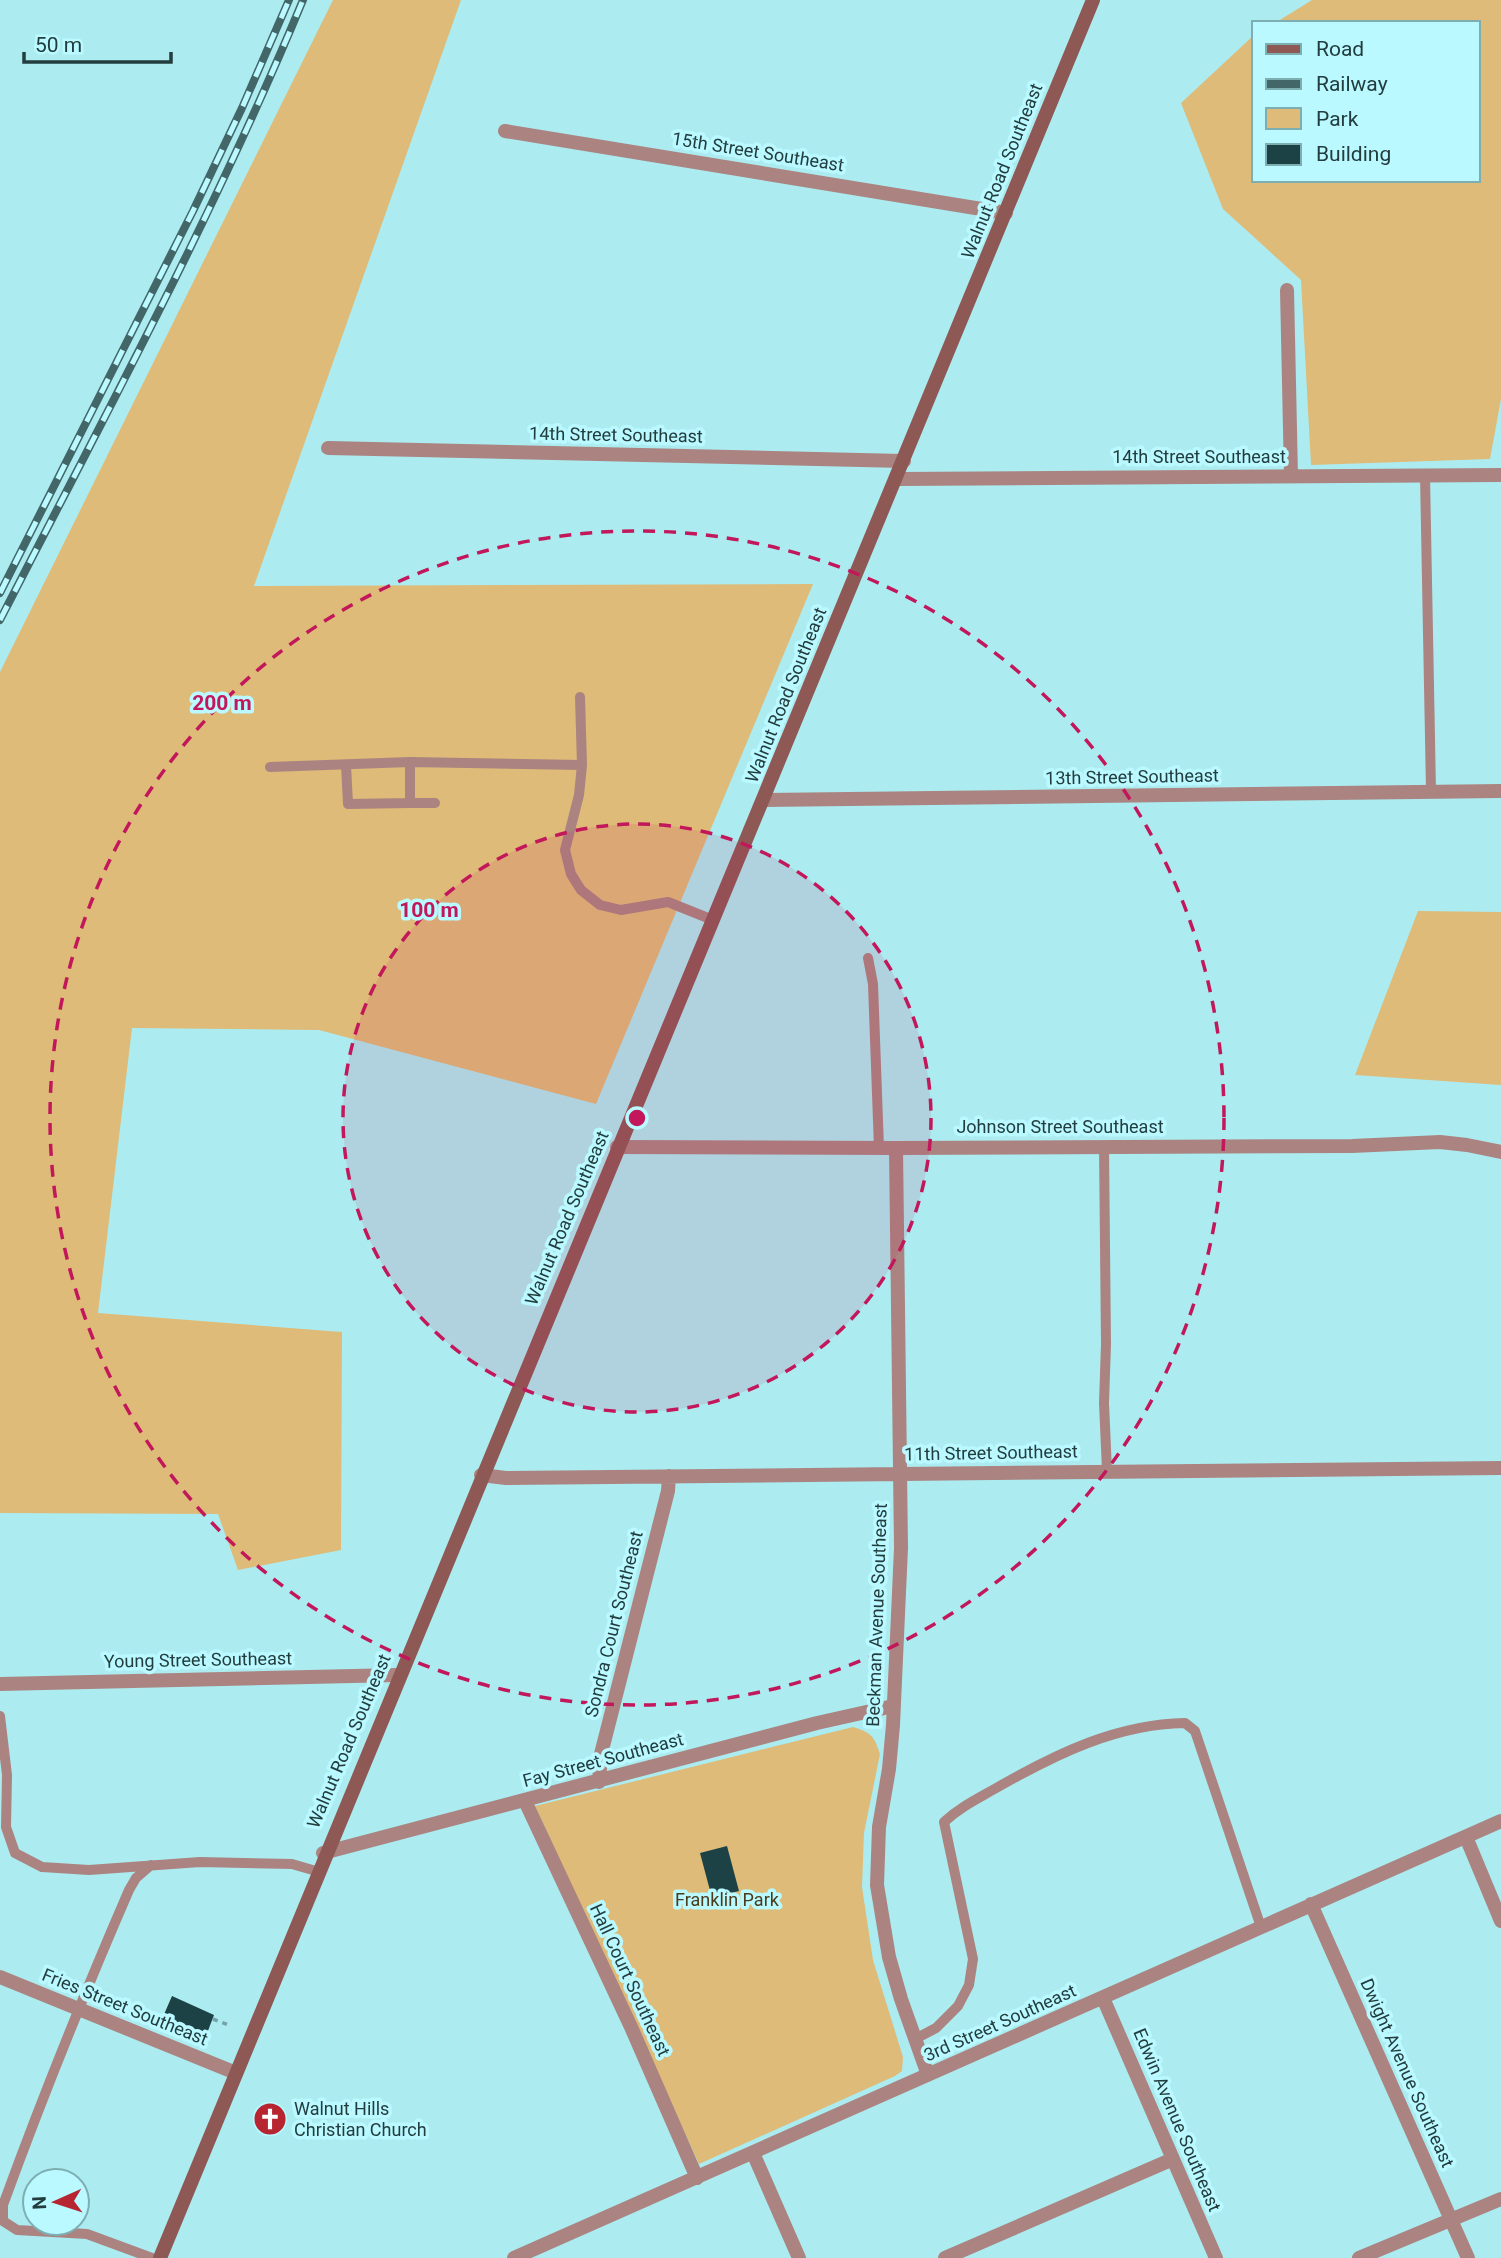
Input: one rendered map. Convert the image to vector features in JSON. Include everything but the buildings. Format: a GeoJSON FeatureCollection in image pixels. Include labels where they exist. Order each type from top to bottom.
{"type":"FeatureCollection","features":[{"type":"Feature","properties":{"kind":"main road","name":"Walnut Road Southeast"},"geometry":{"type":"LineString","coordinates":[[160,2258],[323,1853],[764,800],[1093,0]]}},
{"type":"Feature","properties":{"kind":"street","name":"15th Street Southeast"},"geometry":{"type":"LineString","coordinates":[[505,131],[1006,213]]}},
{"type":"Feature","properties":{"kind":"street"},"geometry":{"type":"LineString","coordinates":[[1287,290],[1291,477]]}},
{"type":"Feature","properties":{"kind":"street","name":"14th Street Southeast"},"geometry":{"type":"LineString","coordinates":[[328,448],[904,461]]}},
{"type":"Feature","properties":{"kind":"street","name":"14th Street Southeast"},"geometry":{"type":"LineString","coordinates":[[896,479],[1501,475]]}},
{"type":"Feature","properties":{"kind":"street","name":"13th Street Southeast"},"geometry":{"type":"LineString","coordinates":[[764,800],[1501,791]]}},
{"type":"Feature","properties":{"kind":"street","name":"Johnson Street Southeast"},"geometry":{"type":"LineString","coordinates":[[617,1147],[1352,1146],[1440,1143],[1467,1144],[1501,1153]]}},
{"type":"Feature","properties":{"kind":"street","name":"Beckman Avenue Southeast"},"geometry":{"type":"LineString","coordinates":[[896,1148],[901,1548],[889,1769],[877,1847],[877,1885],[889,1956],[928,2075]]}},
{"type":"Feature","properties":{"kind":"street","name":"11th Street Southeast"},"geometry":{"type":"LineString","coordinates":[[481,1475],[506,1478],[1501,1468]]}},
{"type":"Feature","properties":{"kind":"street","name":"Sondra Court Southeast"},"geometry":{"type":"LineString","coordinates":[[599,1782],[601,1754],[668,1491],[669,1476]]}},
{"type":"Feature","properties":{"kind":"street","name":"Young Street Southeast"},"geometry":{"type":"LineString","coordinates":[[0,1684],[397,1675]]}},
{"type":"Feature","properties":{"kind":"street","name":"Fay Street Southeast"},"geometry":{"type":"LineString","coordinates":[[323,1853],[817,1723],[893,1706]]}},
{"type":"Feature","properties":{"kind":"street","name":"Hall Court Southeast"},"geometry":{"type":"LineString","coordinates":[[525,1801],[626,2015],[697,2178]]}},
{"type":"Feature","properties":{"kind":"street","name":"3rd Street Southeast"},"geometry":{"type":"LineString","coordinates":[[514,2258],[1501,1821]]}},
{"type":"Feature","properties":{"kind":"street"},"geometry":{"type":"LineString","coordinates":[[1466,1836],[1501,1921]]}},
{"type":"Feature","properties":{"kind":"street","name":"Dwight Avenue Southeast"},"geometry":{"type":"LineString","coordinates":[[1311,1904],[1468,2258]]}},
{"type":"Feature","properties":{"kind":"street","name":"Fries Street Southeast"},"geometry":{"type":"LineString","coordinates":[[0,1977],[236,2073]]}},
{"type":"Feature","properties":{"kind":"street","name":"Edwin Avenue Southeast"},"geometry":{"type":"LineString","coordinates":[[1103,1998],[1216,2258]]}},
{"type":"Feature","properties":{"kind":"street"},"geometry":{"type":"LineString","coordinates":[[753,2153],[799,2258]]}},
{"type":"Feature","properties":{"kind":"street"},"geometry":{"type":"LineString","coordinates":[[945,2258],[1173,2159]]}},
{"type":"Feature","properties":{"kind":"street"},"geometry":{"type":"LineString","coordinates":[[1359,2258],[1501,2199]]}},
{"type":"Feature","properties":{"kind":"lane"},"geometry":{"type":"LineString","coordinates":[[1425,475],[1431,791]]}},
{"type":"Feature","properties":{"kind":"lane"},"geometry":{"type":"LineString","coordinates":[[580,697],[582,765],[579,795],[565,850],[571,874],[581,890],[600,905],[621,909],[668,902],[713,920]]}},
{"type":"Feature","properties":{"kind":"lane"},"geometry":{"type":"LineString","coordinates":[[270,767],[410,762],[582,765]]}},
{"type":"Feature","properties":{"kind":"lane"},"geometry":{"type":"LineString","coordinates":[[410,762],[410,803]]}},
{"type":"Feature","properties":{"kind":"lane"},"geometry":{"type":"LineString","coordinates":[[346,765],[348,804],[435,803]]}},
{"type":"Feature","properties":{"kind":"lane"},"geometry":{"type":"LineString","coordinates":[[868,958],[873,984],[879,1148]]}},
{"type":"Feature","properties":{"kind":"lane"},"geometry":{"type":"LineString","coordinates":[[1104,1146],[1104,1403],[1107,1471]]}},
{"type":"Feature","properties":{"kind":"lane"},"geometry":{"type":"LineString","coordinates":[[0,1716],[7,1775],[6,1828],[15,1853],[42,1867],[89,1870],[200,1862],[292,1864],[316,1871]]}},
{"type":"Feature","properties":{"kind":"lane"},"geometry":{"type":"LineString","coordinates":[[915,2039],[936,2028],[958,2006],[969,1985],[973,1959],[944,1822],[956,1811],[1023,1773],[1096,1739],[1157,1723],[1185,1723],[1195,1731],[1261,1927]]}},
{"type":"Feature","properties":{"kind":"lane"},"geometry":{"type":"LineString","coordinates":[[152,1865],[135,1878],[129,1890],[40,2102],[2,2210],[3,2221],[18,2230],[63,2231],[96,2236],[152,2258]]}},
{"type":"Feature","properties":{"kind":"path"},"geometry":{"type":"LineString","coordinates":[[213,2019],[231,2026]]}},
{"type":"Feature","properties":{"kind":"green space"},"geometry":{"type":"Polygon","coordinates":[[[333,0],[461,0],[254,586],[813,584],[596,1104],[319,1030],[132,1028],[98,1313],[342,1332],[341,1550],[238,1570],[218,1514],[0,1513],[0,672],[333,0]]]}},
{"type":"Feature","properties":{"kind":"green space"},"geometry":{"type":"Polygon","coordinates":[[[1312,0],[1501,0],[1501,399],[1490,459],[1311,465],[1301,280],[1223,209],[1181,103],[1252,37],[1252,182],[1480,182],[1480,21],[1278,21],[1312,0]]]}},
{"type":"Feature","properties":{"kind":"green space"},"geometry":{"type":"Polygon","coordinates":[[[1418,911],[1501,912],[1501,1085],[1355,1075],[1418,911]]]}},
{"type":"Feature","properties":{"kind":"green space","name":"Franklin Park"},"geometry":{"type":"Polygon","coordinates":[[[853,1727],[871,1736],[880,1754],[864,1833],[862,1887],[873,1960],[903,2057],[902,2071],[699,2164],[535,1806],[853,1727]]]}},
{"type":"Feature","properties":{"kind":"railway"},"geometry":{"type":"LineString","coordinates":[[0,593],[193,211],[289,0]]}},
{"type":"Feature","properties":{"kind":"railway"},"geometry":{"type":"LineString","coordinates":[[0,620],[196,236],[303,0]]}},
{"type":"Feature","properties":{"kind":"place","name":"Walnut Hills Christian Church"},"geometry":{"type":"Point","coordinates":[270,2119]}}]}
